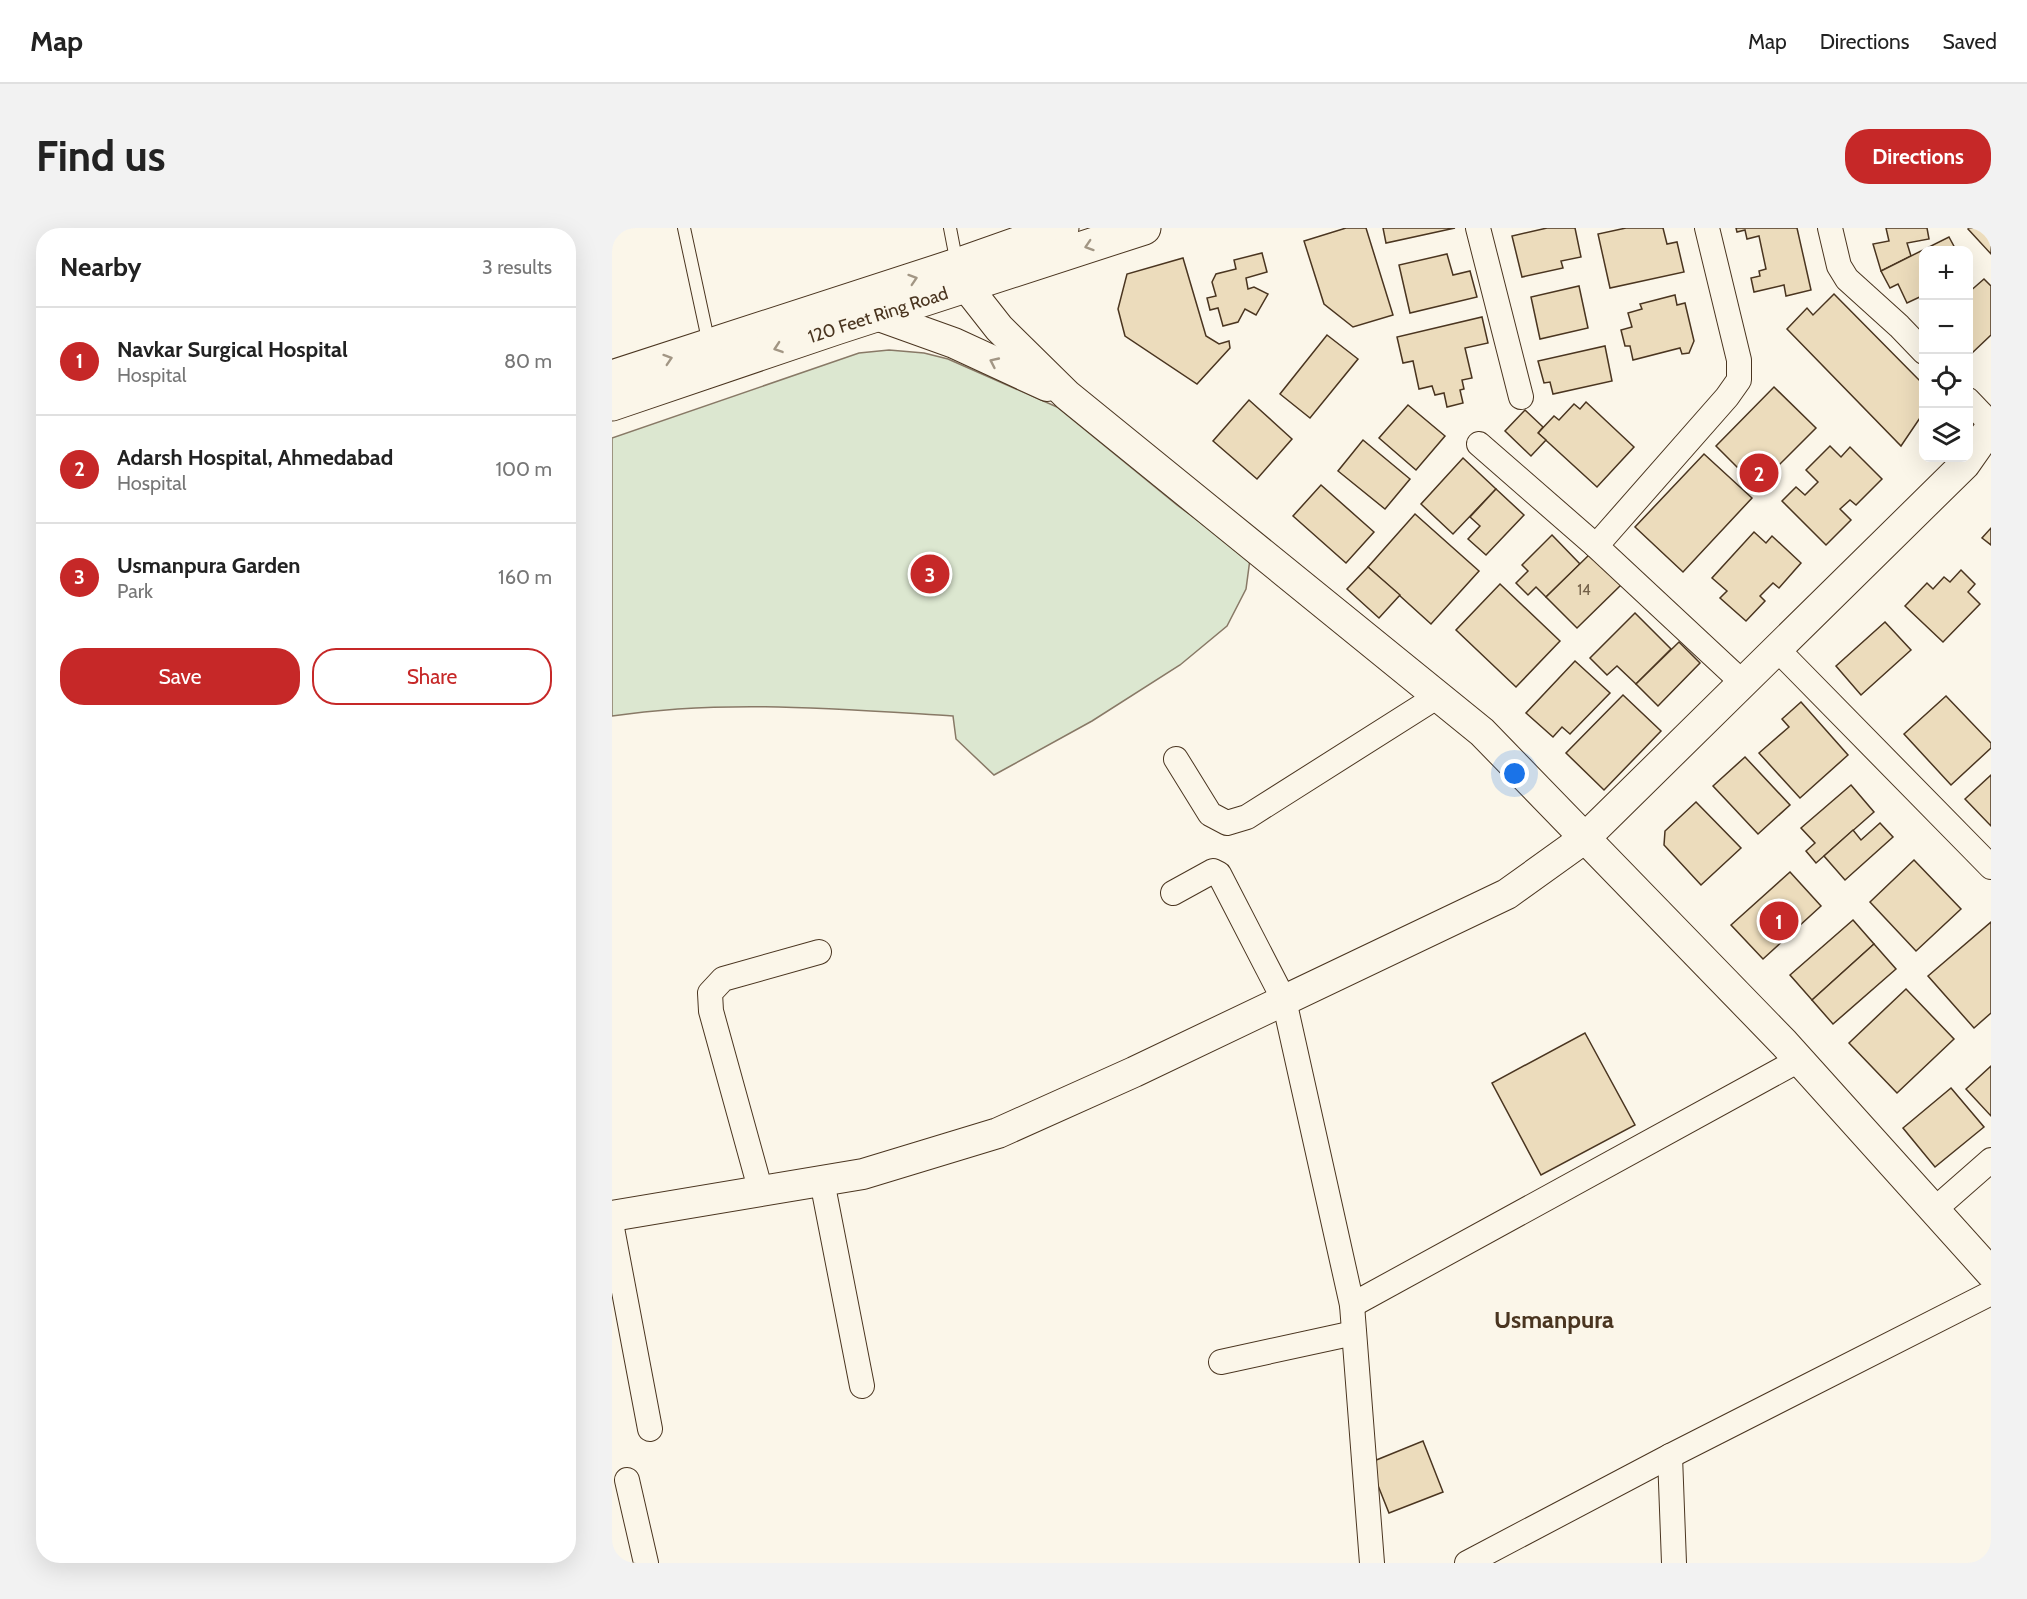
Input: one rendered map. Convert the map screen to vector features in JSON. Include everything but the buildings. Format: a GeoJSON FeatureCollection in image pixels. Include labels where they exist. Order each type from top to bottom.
{"type":"FeatureCollection","features":[{"type":"Feature","properties":{"kind":"main road","name":"120 Feet Ring Road"},"geometry":{"type":"LineString","coordinates":[[961,275],[1062,228]]}},
{"type":"Feature","properties":{"kind":"main road","name":"120 Feet Ring Road"},"geometry":{"type":"LineString","coordinates":[[612,404],[871,305],[961,275],[1144,228]]}},
{"type":"Feature","properties":{"kind":"main road","name":"120 Feet Ring Road"},"geometry":{"type":"LineString","coordinates":[[612,377],[710,345],[871,305]]}},
{"type":"Feature","properties":{"kind":"street"},"geometry":{"type":"LineString","coordinates":[[1478,228],[1521,398]]}},
{"type":"Feature","properties":{"kind":"street"},"geometry":{"type":"LineString","coordinates":[[1596,546],[1727,397],[1739,380],[1739,360],[1707,228]]}},
{"type":"Feature","properties":{"kind":"street"},"geometry":{"type":"LineString","coordinates":[[1830,228],[1837,260],[1847,279],[1899,326],[1919,348]]}},
{"type":"Feature","properties":{"kind":"street"},"geometry":{"type":"LineString","coordinates":[[961,275],[999,328],[1066,395],[1482,732],[1799,1060],[1991,1274]]}},
{"type":"Feature","properties":{"kind":"street"},"geometry":{"type":"LineString","coordinates":[[871,305],[1066,395]]}},
{"type":"Feature","properties":{"kind":"street"},"geometry":{"type":"LineString","coordinates":[[612,1216],[863,1174],[998,1132],[1134,1072],[1507,894],[1585,838],[1965,464],[1991,425],[1973,405]]}},
{"type":"Feature","properties":{"kind":"street"},"geometry":{"type":"LineString","coordinates":[[1479,444],[1596,546],[1743,683]]}},
{"type":"Feature","properties":{"kind":"street"},"geometry":{"type":"LineString","coordinates":[[1778,649],[1991,867]]}},
{"type":"Feature","properties":{"kind":"street"},"geometry":{"type":"LineString","coordinates":[[1176,759],[1210,814],[1227,823],[1247,817],[1437,696]]}},
{"type":"Feature","properties":{"kind":"street"},"geometry":{"type":"LineString","coordinates":[[1173,893],[1213,871],[1219,874],[1284,1000],[1352,1305],[1372,1563]]}},
{"type":"Feature","properties":{"kind":"street"},"geometry":{"type":"LineString","coordinates":[[761,1192],[711,1011],[710,993],[723,979],[819,952]]}},
{"type":"Feature","properties":{"kind":"street"},"geometry":{"type":"LineString","coordinates":[[1352,1305],[1799,1060]]}},
{"type":"Feature","properties":{"kind":"street"},"geometry":{"type":"LineString","coordinates":[[1934,1210],[1991,1160]]}},
{"type":"Feature","properties":{"kind":"street"},"geometry":{"type":"LineString","coordinates":[[822,1181],[862,1386]]}},
{"type":"Feature","properties":{"kind":"street"},"geometry":{"type":"LineString","coordinates":[[612,1228],[651,1429]]}},
{"type":"Feature","properties":{"kind":"street"},"geometry":{"type":"LineString","coordinates":[[1467,1563],[1670,1456],[1991,1293]]}},
{"type":"Feature","properties":{"kind":"street"},"geometry":{"type":"LineString","coordinates":[[1221,1362],[1353,1333]]}},
{"type":"Feature","properties":{"kind":"street"},"geometry":{"type":"LineString","coordinates":[[1670,1456],[1674,1563]]}},
{"type":"Feature","properties":{"kind":"street"},"geometry":{"type":"LineString","coordinates":[[627,1480],[646,1563]]}},
{"type":"Feature","properties":{"kind":"lane"},"geometry":{"type":"LineString","coordinates":[[684,228],[710,345]]}},
{"type":"Feature","properties":{"kind":"lane"},"geometry":{"type":"LineString","coordinates":[[950,228],[961,275]]}},
{"type":"Feature","properties":{"kind":"green space"},"geometry":{"type":"Polygon","coordinates":[[[889,350],[924,353],[948,359],[1057,407],[1177,505],[1250,559],[1246,589],[1227,626],[1180,665],[1092,721],[994,775],[956,739],[953,716],[825,708],[739,707],[654,711],[612,716],[612,438],[859,353],[889,350]]]}},
{"type":"Feature","properties":{"kind":"place","name":"Adarsh Hospital, Ahmedabad"},"geometry":{"type":"Point","coordinates":[1759,473]}},
{"type":"Feature","properties":{"kind":"place","name":"Usmanpura Garden"},"geometry":{"type":"Point","coordinates":[930,574]}},
{"type":"Feature","properties":{"kind":"place","name":"Navkar Surgical Hospital"},"geometry":{"type":"Point","coordinates":[1779,921]}},
{"type":"Feature","properties":{"kind":"district","name":"Usmanpura"},"geometry":{"type":"Point","coordinates":[1554,1319]}}]}
